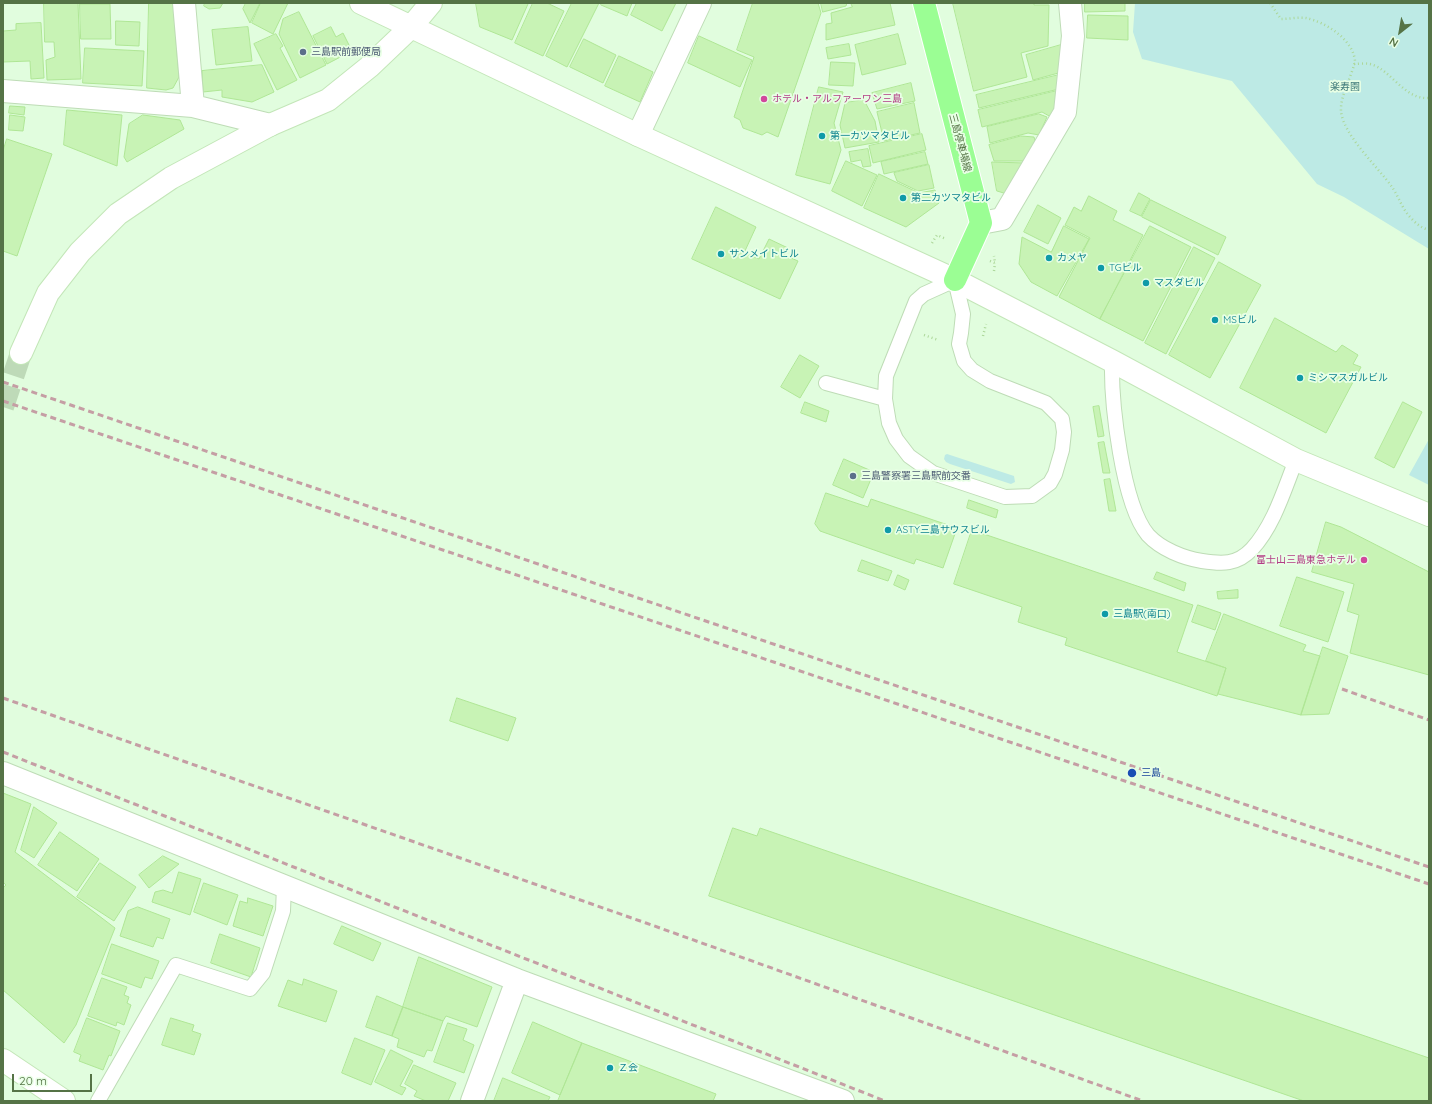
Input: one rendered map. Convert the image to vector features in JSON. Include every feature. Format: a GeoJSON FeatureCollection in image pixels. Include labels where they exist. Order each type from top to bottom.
{"type":"FeatureCollection","features":[{"type":"Feature","properties":{"kind":"main road","name":"三島停車場線"},"geometry":{"type":"LineString","coordinates":[[924,3],[981,222]]}},
{"type":"Feature","properties":{"kind":"main road"},"geometry":{"type":"LineString","coordinates":[[955,280],[981,222]]}},
{"type":"Feature","properties":{"kind":"street"},"geometry":{"type":"LineString","coordinates":[[184,3],[192,106]]}},
{"type":"Feature","properties":{"kind":"street"},"geometry":{"type":"LineString","coordinates":[[361,3],[638,135],[955,280],[1296,460],[1429,516]]}},
{"type":"Feature","properties":{"kind":"street"},"geometry":{"type":"LineString","coordinates":[[21,353],[48,293],[80,252],[118,214],[170,178],[270,125],[328,100],[369,67],[411,27],[431,3]]}},
{"type":"Feature","properties":{"kind":"street"},"geometry":{"type":"LineString","coordinates":[[638,135],[700,3]]}},
{"type":"Feature","properties":{"kind":"street"},"geometry":{"type":"LineString","coordinates":[[981,222],[1002,219],[1065,112],[1073,36],[1070,3]]}},
{"type":"Feature","properties":{"kind":"street"},"geometry":{"type":"LineString","coordinates":[[3,91],[192,106],[270,125]]}},
{"type":"Feature","properties":{"kind":"street"},"geometry":{"type":"LineString","coordinates":[[3,773],[517,980],[843,1101]]}},
{"type":"Feature","properties":{"kind":"street"},"geometry":{"type":"LineString","coordinates":[[472,1101],[517,980]]}},
{"type":"Feature","properties":{"kind":"street"},"geometry":{"type":"LineString","coordinates":[[3,1060],[64,1101]]}},
{"type":"Feature","properties":{"kind":"lane"},"geometry":{"type":"LineString","coordinates":[[955,280],[963,314],[962,333],[959,344],[964,361],[972,370],[990,381],[1046,404],[1062,419],[1064,432],[1062,450],[1055,474],[1050,483],[1032,496],[1005,497],[933,473],[909,456],[896,439],[889,423],[885,399],[886,376],[916,301],[924,294],[955,280]]}},
{"type":"Feature","properties":{"kind":"lane"},"geometry":{"type":"LineString","coordinates":[[1112,362],[1112,382],[1121,457],[1136,516],[1148,535],[1165,548],[1191,559],[1214,563],[1234,562],[1251,550],[1268,529],[1296,460]]}},
{"type":"Feature","properties":{"kind":"lane"},"geometry":{"type":"LineString","coordinates":[[826,383],[885,399]]}},
{"type":"Feature","properties":{"kind":"lane"},"geometry":{"type":"LineString","coordinates":[[98,1101],[176,965],[250,990],[263,973],[283,911],[284,886]]}},
{"type":"Feature","properties":{"kind":"path"},"geometry":{"type":"LineString","coordinates":[[1270,3],[1281,19],[1305,18],[1318,22],[1329,28],[1347,42],[1355,55],[1354,64],[1342,102],[1341,110],[1346,126],[1361,149],[1390,184],[1407,214],[1420,226],[1429,230]]}},
{"type":"Feature","properties":{"kind":"path"},"geometry":{"type":"LineString","coordinates":[[1354,64],[1366,63],[1377,67],[1406,90],[1417,96],[1429,98]]}},
{"type":"Feature","properties":{"kind":"green space","name":"楽寿園"},"geometry":{"type":"Polygon","coordinates":[[[1135,3],[1429,3],[1429,249],[1344,197],[1317,184],[1232,81],[1142,59],[1133,32],[1135,3]]]}},
{"type":"Feature","properties":{"kind":"green space"},"geometry":{"type":"Polygon","coordinates":[[[1429,439],[1429,485],[1409,475],[1429,439]]]}},
{"type":"Feature","properties":{"kind":"green space"},"geometry":{"type":"Polygon","coordinates":[[[947,454],[1014,476],[1015,482],[1011,484],[950,464],[944,459],[945,455],[947,454]]]}},
{"type":"Feature","properties":{"kind":"building"},"geometry":{"type":"Polygon","coordinates":[[[44,3],[78,3],[81,79],[47,80],[46,60],[55,57],[54,42],[45,42],[44,3]]]}},
{"type":"Feature","properties":{"kind":"building"},"geometry":{"type":"Polygon","coordinates":[[[149,3],[173,3],[179,77],[173,88],[166,90],[147,88],[149,3]]]}},
{"type":"Feature","properties":{"kind":"building"},"geometry":{"type":"Polygon","coordinates":[[[205,3],[223,3],[220,8],[209,9],[204,6],[205,3]]]}},
{"type":"Feature","properties":{"kind":"building"},"geometry":{"type":"Polygon","coordinates":[[[246,3],[260,3],[250,23],[243,9],[246,3]]]}},
{"type":"Feature","properties":{"kind":"building"},"geometry":{"type":"Polygon","coordinates":[[[261,3],[288,3],[273,34],[252,23],[261,3]]]}},
{"type":"Feature","properties":{"kind":"building"},"geometry":{"type":"Polygon","coordinates":[[[476,3],[528,4],[512,40],[480,27],[476,3]]]}},
{"type":"Feature","properties":{"kind":"building"},"geometry":{"type":"Polygon","coordinates":[[[533,3],[547,3],[564,11],[543,56],[515,43],[533,3]]]}},
{"type":"Feature","properties":{"kind":"building"},"geometry":{"type":"Polygon","coordinates":[[[572,3],[599,3],[567,67],[546,56],[572,3]]]}},
{"type":"Feature","properties":{"kind":"building"},"geometry":{"type":"Polygon","coordinates":[[[602,3],[632,3],[627,16],[601,5],[602,3]]]}},
{"type":"Feature","properties":{"kind":"building"},"geometry":{"type":"Polygon","coordinates":[[[637,3],[676,3],[662,31],[631,15],[637,3]]]}},
{"type":"Feature","properties":{"kind":"building"},"geometry":{"type":"Polygon","coordinates":[[[753,3],[818,3],[821,13],[778,137],[767,132],[762,135],[743,128],[740,120],[734,117],[754,57],[737,50],[753,3]]]}},
{"type":"Feature","properties":{"kind":"building"},"geometry":{"type":"Polygon","coordinates":[[[821,3],[847,3],[846,6],[823,12],[821,3]]]}},
{"type":"Feature","properties":{"kind":"building"},"geometry":{"type":"Polygon","coordinates":[[[851,3],[890,3],[895,25],[826,40],[826,24],[832,23],[831,13],[852,7],[851,3]]]}},
{"type":"Feature","properties":{"kind":"building"},"geometry":{"type":"Polygon","coordinates":[[[953,3],[1034,3],[1034,5],[1049,5],[1048,46],[1021,53],[1027,77],[974,91],[953,3]]]}},
{"type":"Feature","properties":{"kind":"building"},"geometry":{"type":"Polygon","coordinates":[[[1085,3],[1125,3],[1125,11],[1085,12],[1085,3]]]}},
{"type":"Feature","properties":{"kind":"building"},"geometry":{"type":"Polygon","coordinates":[[[80,4],[110,4],[111,39],[81,39],[80,4]]]}},
{"type":"Feature","properties":{"kind":"building"},"geometry":{"type":"Polygon","coordinates":[[[299,12],[326,65],[300,78],[279,34],[283,19],[299,12]]]}},
{"type":"Feature","properties":{"kind":"building"},"geometry":{"type":"Polygon","coordinates":[[[1088,15],[1128,16],[1128,40],[1087,38],[1088,15]]]}},
{"type":"Feature","properties":{"kind":"building"},"geometry":{"type":"Polygon","coordinates":[[[116,21],[140,22],[139,46],[116,45],[116,21]]]}},
{"type":"Feature","properties":{"kind":"building"},"geometry":{"type":"Polygon","coordinates":[[[41,23],[44,78],[31,79],[30,61],[3,62],[3,31],[16,30],[16,24],[41,23]]]}},
{"type":"Feature","properties":{"kind":"building"},"geometry":{"type":"Polygon","coordinates":[[[248,27],[252,61],[216,65],[212,30],[248,27]]]}},
{"type":"Feature","properties":{"kind":"building"},"geometry":{"type":"Polygon","coordinates":[[[331,27],[336,37],[343,33],[352,51],[327,64],[313,36],[331,27]]]}},
{"type":"Feature","properties":{"kind":"building"},"geometry":{"type":"Polygon","coordinates":[[[276,34],[283,46],[280,48],[297,80],[277,90],[254,44],[276,34]]]}},
{"type":"Feature","properties":{"kind":"building"},"geometry":{"type":"Polygon","coordinates":[[[898,34],[906,64],[862,75],[855,45],[898,34]]]}},
{"type":"Feature","properties":{"kind":"building"},"geometry":{"type":"Polygon","coordinates":[[[699,36],[752,60],[740,87],[688,63],[699,36]]]}},
{"type":"Feature","properties":{"kind":"building"},"geometry":{"type":"Polygon","coordinates":[[[584,39],[616,55],[603,83],[570,67],[584,39]]]}},
{"type":"Feature","properties":{"kind":"building"},"geometry":{"type":"Polygon","coordinates":[[[849,44],[851,55],[828,59],[826,48],[849,44]]]}},
{"type":"Feature","properties":{"kind":"building"},"geometry":{"type":"Polygon","coordinates":[[[1061,45],[1062,72],[1033,80],[1026,55],[1061,45]]]}},
{"type":"Feature","properties":{"kind":"building"},"geometry":{"type":"Polygon","coordinates":[[[85,48],[144,51],[142,86],[83,83],[85,48]]]}},
{"type":"Feature","properties":{"kind":"building"},"geometry":{"type":"Polygon","coordinates":[[[619,56],[653,72],[640,102],[605,86],[619,56]]]}},
{"type":"Feature","properties":{"kind":"building"},"geometry":{"type":"Polygon","coordinates":[[[831,62],[855,63],[853,86],[829,85],[831,62]]]}},
{"type":"Feature","properties":{"kind":"building"},"geometry":{"type":"Polygon","coordinates":[[[262,65],[274,92],[252,102],[222,97],[222,90],[203,92],[202,71],[262,65]]]}},
{"type":"Feature","properties":{"kind":"building"},"geometry":{"type":"Polygon","coordinates":[[[1059,75],[1059,89],[979,108],[976,95],[1059,75]]]}},
{"type":"Feature","properties":{"kind":"building"},"geometry":{"type":"Polygon","coordinates":[[[911,83],[915,101],[877,109],[872,93],[911,83]]]}},
{"type":"Feature","properties":{"kind":"building","name":"第一カツマタビル"},"geometry":{"type":"Polygon","coordinates":[[[819,87],[843,92],[834,123],[841,150],[830,184],[796,175],[819,87]]]}},
{"type":"Feature","properties":{"kind":"building"},"geometry":{"type":"Polygon","coordinates":[[[1057,91],[1059,100],[1051,117],[1042,112],[982,127],[978,110],[1057,91]]]}},
{"type":"Feature","properties":{"kind":"building"},"geometry":{"type":"Polygon","coordinates":[[[864,100],[875,121],[879,142],[845,148],[840,125],[845,103],[864,100]]]}},
{"type":"Feature","properties":{"kind":"building"},"geometry":{"type":"Polygon","coordinates":[[[914,103],[920,133],[884,141],[877,112],[914,103]]]}},
{"type":"Feature","properties":{"kind":"building"},"geometry":{"type":"Polygon","coordinates":[[[10,106],[25,107],[24,115],[9,113],[10,106]]]}},
{"type":"Feature","properties":{"kind":"building"},"geometry":{"type":"Polygon","coordinates":[[[67,110],[122,115],[117,166],[64,145],[67,110]]]}},
{"type":"Feature","properties":{"kind":"building"},"geometry":{"type":"Polygon","coordinates":[[[1039,114],[1047,117],[1039,135],[1028,133],[990,143],[987,127],[1039,114]]]}},
{"type":"Feature","properties":{"kind":"building"},"geometry":{"type":"Polygon","coordinates":[[[10,115],[25,117],[23,131],[9,130],[10,115]]]}},
{"type":"Feature","properties":{"kind":"building"},"geometry":{"type":"Polygon","coordinates":[[[143,115],[180,120],[184,129],[127,162],[124,157],[129,124],[143,115]]]}},
{"type":"Feature","properties":{"kind":"building"},"geometry":{"type":"Polygon","coordinates":[[[922,134],[926,150],[873,163],[869,146],[922,134]]]}},
{"type":"Feature","properties":{"kind":"building"},"geometry":{"type":"Polygon","coordinates":[[[1021,136],[1034,137],[1036,144],[1027,161],[994,161],[989,145],[1021,136]]]}},
{"type":"Feature","properties":{"kind":"building"},"geometry":{"type":"Polygon","coordinates":[[[7,139],[52,154],[17,256],[3,251],[3,151],[7,139]]]}},
{"type":"Feature","properties":{"kind":"building"},"geometry":{"type":"Polygon","coordinates":[[[868,149],[871,166],[863,167],[861,160],[851,162],[849,152],[868,149]]]}},
{"type":"Feature","properties":{"kind":"building"},"geometry":{"type":"Polygon","coordinates":[[[925,152],[928,164],[884,174],[881,162],[925,152]]]}},
{"type":"Feature","properties":{"kind":"building"},"geometry":{"type":"Polygon","coordinates":[[[846,161],[877,175],[862,206],[832,191],[846,161]]]}},
{"type":"Feature","properties":{"kind":"building"},"geometry":{"type":"Polygon","coordinates":[[[992,162],[1025,163],[1007,194],[997,191],[992,162]]]}},
{"type":"Feature","properties":{"kind":"building"},"geometry":{"type":"Polygon","coordinates":[[[929,165],[934,188],[918,191],[897,181],[894,173],[929,165]]]}},
{"type":"Feature","properties":{"kind":"building","name":"第二カツマタビル"},"geometry":{"type":"Polygon","coordinates":[[[879,174],[919,193],[935,190],[939,203],[906,227],[864,208],[879,174]]]}},
{"type":"Feature","properties":{"kind":"building"},"geometry":{"type":"Polygon","coordinates":[[[1139,193],[1150,199],[1141,216],[1130,211],[1139,193]]]}},
{"type":"Feature","properties":{"kind":"building","name":"TGビル"},"geometry":{"type":"Polygon","coordinates":[[[1089,196],[1117,211],[1113,220],[1143,235],[1100,319],[1059,297],[1090,238],[1065,225],[1074,207],[1081,211],[1089,196]]]}},
{"type":"Feature","properties":{"kind":"building"},"geometry":{"type":"Polygon","coordinates":[[[1151,200],[1226,237],[1218,255],[1142,217],[1151,200]]]}},
{"type":"Feature","properties":{"kind":"building"},"geometry":{"type":"Polygon","coordinates":[[[1038,205],[1061,218],[1048,244],[1024,232],[1038,205]]]}},
{"type":"Feature","properties":{"kind":"building","name":"サンメイトビル"},"geometry":{"type":"Polygon","coordinates":[[[716,207],[756,227],[744,253],[759,259],[769,239],[788,248],[784,255],[798,261],[780,299],[692,259],[716,207]]]}},
{"type":"Feature","properties":{"kind":"building","name":"カメヤ"},"geometry":{"type":"Polygon","coordinates":[[[1064,226],[1089,239],[1057,296],[1031,282],[1019,264],[1022,237],[1051,252],[1064,226]]]}},
{"type":"Feature","properties":{"kind":"building","name":"マスダビル"},"geometry":{"type":"Polygon","coordinates":[[[1150,226],[1191,247],[1143,341],[1100,319],[1150,226]]]}},
{"type":"Feature","properties":{"kind":"building"},"geometry":{"type":"Polygon","coordinates":[[[1194,247],[1215,258],[1166,354],[1145,343],[1194,247]]]}},
{"type":"Feature","properties":{"kind":"building","name":"MSビル"},"geometry":{"type":"Polygon","coordinates":[[[1219,262],[1261,285],[1210,378],[1169,355],[1219,262]]]}},
{"type":"Feature","properties":{"kind":"building","name":"ミシマスガルビル"},"geometry":{"type":"Polygon","coordinates":[[[1275,318],[1336,352],[1342,345],[1358,355],[1353,364],[1361,367],[1326,433],[1240,388],[1275,318]]]}},
{"type":"Feature","properties":{"kind":"building"},"geometry":{"type":"Polygon","coordinates":[[[800,355],[819,366],[800,398],[781,387],[800,355]]]}},
{"type":"Feature","properties":{"kind":"building"},"geometry":{"type":"Polygon","coordinates":[[[805,402],[829,411],[826,422],[801,413],[805,402]]]}},
{"type":"Feature","properties":{"kind":"building"},"geometry":{"type":"Polygon","coordinates":[[[1403,402],[1422,412],[1394,468],[1375,458],[1403,402]]]}},
{"type":"Feature","properties":{"kind":"building"},"geometry":{"type":"Polygon","coordinates":[[[1099,406],[1104,436],[1098,437],[1093,407],[1099,406]]]}},
{"type":"Feature","properties":{"kind":"building"},"geometry":{"type":"Polygon","coordinates":[[[1104,442],[1110,473],[1103,473],[1098,443],[1104,442]]]}},
{"type":"Feature","properties":{"kind":"building"},"geometry":{"type":"Polygon","coordinates":[[[844,459],[874,472],[863,498],[833,485],[844,459]]]}},
{"type":"Feature","properties":{"kind":"building"},"geometry":{"type":"Polygon","coordinates":[[[1110,479],[1116,511],[1109,511],[1104,480],[1110,479]]]}},
{"type":"Feature","properties":{"kind":"building","name":"ASTY三島サウスビル"},"geometry":{"type":"Polygon","coordinates":[[[826,493],[868,507],[871,499],[957,528],[943,568],[916,559],[914,564],[820,531],[815,524],[826,493]]]}},
{"type":"Feature","properties":{"kind":"building"},"geometry":{"type":"Polygon","coordinates":[[[969,500],[998,510],[996,518],[967,508],[969,500]]]}},
{"type":"Feature","properties":{"kind":"building"},"geometry":{"type":"Polygon","coordinates":[[[1326,522],[1341,527],[1429,572],[1429,675],[1350,653],[1359,615],[1347,611],[1354,584],[1312,572],[1326,522]]]}},
{"type":"Feature","properties":{"kind":"building","name":"三島駅(南口)"},"geometry":{"type":"Polygon","coordinates":[[[972,530],[1193,605],[1177,652],[1226,668],[1217,696],[1065,645],[1067,638],[1018,622],[1022,607],[954,584],[972,530]]]}},
{"type":"Feature","properties":{"kind":"building"},"geometry":{"type":"Polygon","coordinates":[[[862,560],[892,571],[888,581],[858,571],[862,560]]]}},
{"type":"Feature","properties":{"kind":"building"},"geometry":{"type":"Polygon","coordinates":[[[1157,572],[1186,583],[1184,591],[1154,579],[1157,572]]]}},
{"type":"Feature","properties":{"kind":"building"},"geometry":{"type":"Polygon","coordinates":[[[898,575],[909,580],[905,590],[894,585],[898,575]]]}},
{"type":"Feature","properties":{"kind":"building"},"geometry":{"type":"Polygon","coordinates":[[[1297,577],[1344,592],[1328,642],[1280,626],[1297,577]]]}},
{"type":"Feature","properties":{"kind":"building"},"geometry":{"type":"Polygon","coordinates":[[[1238,590],[1238,598],[1218,599],[1217,592],[1238,590]]]}},
{"type":"Feature","properties":{"kind":"building"},"geometry":{"type":"Polygon","coordinates":[[[1198,605],[1221,613],[1215,630],[1192,622],[1198,605]]]}},
{"type":"Feature","properties":{"kind":"building"},"geometry":{"type":"Polygon","coordinates":[[[1224,614],[1306,645],[1303,651],[1320,656],[1301,715],[1218,694],[1226,668],[1206,661],[1224,614]]]}},
{"type":"Feature","properties":{"kind":"building"},"geometry":{"type":"Polygon","coordinates":[[[1323,647],[1348,656],[1329,714],[1301,715],[1323,647]]]}},
{"type":"Feature","properties":{"kind":"building"},"geometry":{"type":"Polygon","coordinates":[[[457,698],[516,718],[508,741],[450,721],[457,698]]]}},
{"type":"Feature","properties":{"kind":"building"},"geometry":{"type":"Polygon","coordinates":[[[3,793],[31,804],[15,852],[115,928],[76,1025],[64,1043],[3,990],[3,888],[6,885],[3,882],[3,793]]]}},
{"type":"Feature","properties":{"kind":"building"},"geometry":{"type":"Polygon","coordinates":[[[34,807],[57,823],[34,858],[21,850],[34,807]]]}},
{"type":"Feature","properties":{"kind":"building"},"geometry":{"type":"Polygon","coordinates":[[[733,828],[757,836],[760,828],[1429,1058],[1429,1101],[1304,1101],[709,896],[733,828]]]}},
{"type":"Feature","properties":{"kind":"building"},"geometry":{"type":"Polygon","coordinates":[[[60,832],[99,859],[77,891],[38,865],[60,832]]]}},
{"type":"Feature","properties":{"kind":"building"},"geometry":{"type":"Polygon","coordinates":[[[163,856],[179,864],[149,888],[139,875],[163,856]]]}},
{"type":"Feature","properties":{"kind":"building"},"geometry":{"type":"Polygon","coordinates":[[[100,863],[136,887],[114,921],[77,897],[100,863]]]}},
{"type":"Feature","properties":{"kind":"building"},"geometry":{"type":"Polygon","coordinates":[[[179,872],[201,879],[190,915],[152,902],[155,892],[163,890],[172,893],[179,872]]]}},
{"type":"Feature","properties":{"kind":"building"},"geometry":{"type":"Polygon","coordinates":[[[204,883],[238,895],[227,925],[194,912],[204,883]]]}},
{"type":"Feature","properties":{"kind":"building"},"geometry":{"type":"Polygon","coordinates":[[[248,898],[273,906],[263,936],[233,926],[240,901],[247,903],[248,898]]]}},
{"type":"Feature","properties":{"kind":"building"},"geometry":{"type":"Polygon","coordinates":[[[138,907],[170,919],[163,939],[157,937],[153,947],[120,936],[128,911],[138,907]]]}},
{"type":"Feature","properties":{"kind":"building"},"geometry":{"type":"Polygon","coordinates":[[[342,926],[381,943],[373,961],[334,944],[342,926]]]}},
{"type":"Feature","properties":{"kind":"building"},"geometry":{"type":"Polygon","coordinates":[[[220,934],[260,948],[251,977],[211,963],[220,934]]]}},
{"type":"Feature","properties":{"kind":"building"},"geometry":{"type":"Polygon","coordinates":[[[112,944],[159,961],[152,979],[145,977],[141,988],[102,974],[112,944]]]}},
{"type":"Feature","properties":{"kind":"building"},"geometry":{"type":"Polygon","coordinates":[[[419,957],[492,987],[477,1027],[446,1016],[443,1021],[403,1007],[419,957]]]}},
{"type":"Feature","properties":{"kind":"building"},"geometry":{"type":"Polygon","coordinates":[[[102,978],[127,987],[124,995],[129,997],[127,1003],[131,1005],[124,1025],[117,1022],[116,1026],[88,1016],[102,978]]]}},
{"type":"Feature","properties":{"kind":"building"},"geometry":{"type":"Polygon","coordinates":[[[304,979],[337,991],[326,1022],[278,1006],[288,980],[302,985],[304,979]]]}},
{"type":"Feature","properties":{"kind":"building"},"geometry":{"type":"Polygon","coordinates":[[[377,996],[403,1007],[392,1036],[366,1027],[377,996]]]}},
{"type":"Feature","properties":{"kind":"building"},"geometry":{"type":"Polygon","coordinates":[[[403,1007],[443,1021],[432,1051],[427,1050],[424,1057],[397,1047],[399,1039],[392,1036],[403,1007]]]}},
{"type":"Feature","properties":{"kind":"building"},"geometry":{"type":"Polygon","coordinates":[[[87,1018],[120,1031],[111,1056],[109,1055],[103,1070],[79,1061],[81,1055],[74,1052],[87,1018]]]}},
{"type":"Feature","properties":{"kind":"building"},"geometry":{"type":"Polygon","coordinates":[[[171,1018],[194,1025],[192,1031],[201,1034],[194,1055],[162,1045],[171,1018]]]}},
{"type":"Feature","properties":{"kind":"building"},"geometry":{"type":"Polygon","coordinates":[[[533,1022],[582,1043],[560,1095],[512,1073],[533,1022]]]}},
{"type":"Feature","properties":{"kind":"building"},"geometry":{"type":"Polygon","coordinates":[[[448,1023],[467,1029],[463,1040],[474,1045],[464,1073],[434,1062],[448,1023]]]}},
{"type":"Feature","properties":{"kind":"building"},"geometry":{"type":"Polygon","coordinates":[[[355,1038],[385,1050],[371,1085],[342,1073],[355,1038]]]}},
{"type":"Feature","properties":{"kind":"building","name":"Ｚ会"},"geometry":{"type":"Polygon","coordinates":[[[582,1043],[716,1094],[713,1101],[558,1101],[582,1043]]]}},
{"type":"Feature","properties":{"kind":"building"},"geometry":{"type":"Polygon","coordinates":[[[391,1050],[413,1061],[400,1086],[406,1088],[402,1095],[375,1082],[391,1050]]]}},
{"type":"Feature","properties":{"kind":"building"},"geometry":{"type":"Polygon","coordinates":[[[414,1065],[456,1083],[448,1101],[426,1101],[414,1096],[417,1091],[405,1084],[414,1065]]]}},
{"type":"Feature","properties":{"kind":"building"},"geometry":{"type":"Polygon","coordinates":[[[503,1078],[550,1097],[548,1101],[494,1101],[503,1078]]]}},
{"type":"Feature","properties":{"kind":"tunnel"},"geometry":{"type":"LineString","coordinates":[[3,407],[21,353]]}},
{"type":"Feature","properties":{"kind":"railway"},"geometry":{"type":"LineString","coordinates":[[3,382],[1429,867]]}},
{"type":"Feature","properties":{"kind":"railway"},"geometry":{"type":"LineString","coordinates":[[3,401],[1429,884]]}},
{"type":"Feature","properties":{"kind":"railway"},"geometry":{"type":"LineString","coordinates":[[1342,689],[1429,720]]}},
{"type":"Feature","properties":{"kind":"railway"},"geometry":{"type":"LineString","coordinates":[[3,698],[646,923],[1143,1101]]}},
{"type":"Feature","properties":{"kind":"railway"},"geometry":{"type":"LineString","coordinates":[[3,752],[885,1101]]}},
{"type":"Feature","properties":{"kind":"place","name":"三島駅前郵便局"},"geometry":{"type":"Point","coordinates":[303,52]}},
{"type":"Feature","properties":{"kind":"place","name":"ホテル・アルファーワン三島"},"geometry":{"type":"Point","coordinates":[764,99]}},
{"type":"Feature","properties":{"kind":"place","name":"第一カツマタビル"},"geometry":{"type":"Point","coordinates":[822,136]}},
{"type":"Feature","properties":{"kind":"place","name":"第二カツマタビル"},"geometry":{"type":"Point","coordinates":[903,198]}},
{"type":"Feature","properties":{"kind":"place","name":"サンメイトビル"},"geometry":{"type":"Point","coordinates":[721,254]}},
{"type":"Feature","properties":{"kind":"place","name":"カメヤ"},"geometry":{"type":"Point","coordinates":[1049,258]}},
{"type":"Feature","properties":{"kind":"place","name":"TGビル"},"geometry":{"type":"Point","coordinates":[1101,268]}},
{"type":"Feature","properties":{"kind":"place","name":"マスダビル"},"geometry":{"type":"Point","coordinates":[1146,283]}},
{"type":"Feature","properties":{"kind":"place","name":"MSビル"},"geometry":{"type":"Point","coordinates":[1215,320]}},
{"type":"Feature","properties":{"kind":"place","name":"ミシマスガルビル"},"geometry":{"type":"Point","coordinates":[1300,378]}},
{"type":"Feature","properties":{"kind":"place","name":"三島警察署三島駅前交番"},"geometry":{"type":"Point","coordinates":[853,476]}},
{"type":"Feature","properties":{"kind":"place","name":"ASTY三島サウスビル"},"geometry":{"type":"Point","coordinates":[888,530]}},
{"type":"Feature","properties":{"kind":"place","name":"富士山三島東急ホテル"},"geometry":{"type":"Point","coordinates":[1364,560]}},
{"type":"Feature","properties":{"kind":"place","name":"三島駅(南口)"},"geometry":{"type":"Point","coordinates":[1105,614]}},
{"type":"Feature","properties":{"kind":"place","name":"三島"},"geometry":{"type":"Point","coordinates":[1132,773]}},
{"type":"Feature","properties":{"kind":"place","name":"Ｚ会"},"geometry":{"type":"Point","coordinates":[610,1068]}}]}
